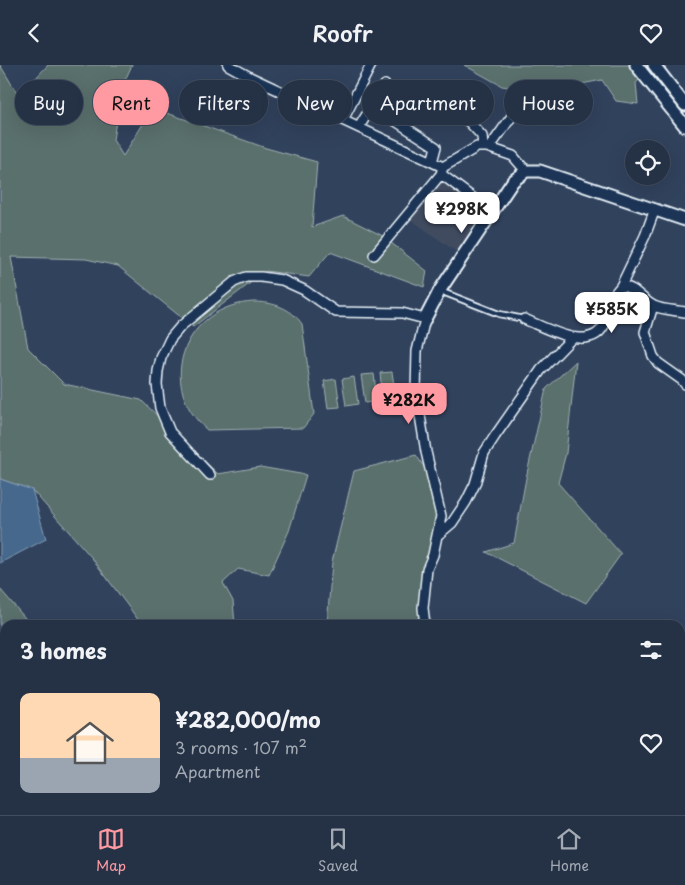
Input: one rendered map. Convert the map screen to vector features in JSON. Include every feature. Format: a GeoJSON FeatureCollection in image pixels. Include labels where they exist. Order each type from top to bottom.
{"type":"FeatureCollection","features":[{"type":"Feature","properties":{"kind":"street"},"geometry":{"type":"LineString","coordinates":[[228,65],[278,90]]}},
{"type":"Feature","properties":{"kind":"street"},"geometry":{"type":"LineString","coordinates":[[352,102],[371,65]]}},
{"type":"Feature","properties":{"kind":"street"},"geometry":{"type":"LineString","coordinates":[[654,65],[685,105]]}},
{"type":"Feature","properties":{"kind":"street"},"geometry":{"type":"LineString","coordinates":[[637,68],[685,126]]}},
{"type":"Feature","properties":{"kind":"street"},"geometry":{"type":"LineString","coordinates":[[359,127],[362,122]]}},
{"type":"Feature","properties":{"kind":"street"},"geometry":{"type":"LineString","coordinates":[[352,124],[432,162],[492,212]]}},
{"type":"Feature","properties":{"kind":"street"},"geometry":{"type":"LineString","coordinates":[[402,125],[436,147],[432,162]]}},
{"type":"Feature","properties":{"kind":"street"},"geometry":{"type":"LineString","coordinates":[[472,125],[482,136],[486,147]]}},
{"type":"Feature","properties":{"kind":"street"},"geometry":{"type":"LineString","coordinates":[[486,147],[504,125]]}},
{"type":"Feature","properties":{"kind":"street"},"geometry":{"type":"LineString","coordinates":[[374,255],[442,171],[476,147],[486,147],[513,156],[526,171]]}},
{"type":"Feature","properties":{"kind":"street"},"geometry":{"type":"LineString","coordinates":[[424,620],[423,608],[427,569],[433,555],[442,517],[426,452],[416,391],[417,351],[425,319],[440,291],[513,181],[526,171],[540,171],[685,219]]}},
{"type":"Feature","properties":{"kind":"street"},"geometry":{"type":"LineString","coordinates":[[524,319],[572,338],[586,339],[597,334],[606,321],[610,301],[621,286],[655,209]]}},
{"type":"Feature","properties":{"kind":"street"},"geometry":{"type":"LineString","coordinates":[[210,475],[170,432],[160,408],[157,384],[158,371],[161,358],[176,333],[234,282],[246,277],[282,280],[304,290],[336,312],[402,313],[425,319]]}},
{"type":"Feature","properties":{"kind":"street"},"geometry":{"type":"LineString","coordinates":[[621,286],[634,290],[653,306],[685,312]]}},
{"type":"Feature","properties":{"kind":"street"},"geometry":{"type":"LineString","coordinates":[[653,306],[645,332],[653,356],[658,363],[685,384]]}},
{"type":"Feature","properties":{"kind":"street"},"geometry":{"type":"LineString","coordinates":[[438,534],[452,523],[466,501],[475,484],[484,453],[495,436],[541,370],[572,338]]}},
{"type":"Feature","properties":{"kind":"lane"},"geometry":{"type":"LineString","coordinates":[[440,291],[499,314],[524,319]]}},
{"type":"Feature","properties":{"kind":"shaded area"},"geometry":{"type":"Polygon","coordinates":[[[441,176],[488,210],[458,253],[410,219],[441,176]]]}},
{"type":"Feature","properties":{"kind":"green space"},"geometry":{"type":"Polygon","coordinates":[[[0,65],[15,89],[15,125],[83,125],[83,80],[34,80],[48,65],[132,65],[125,80],[93,80],[93,125],[115,125],[113,140],[123,156],[142,125],[169,125],[169,114],[179,117],[179,125],[201,125],[266,148],[317,162],[312,227],[343,216],[381,235],[427,271],[424,287],[330,252],[309,277],[266,271],[193,327],[118,266],[86,259],[11,257],[28,348],[64,384],[141,400],[218,474],[260,467],[306,475],[289,531],[269,575],[238,569],[223,583],[233,601],[235,620],[138,620],[92,558],[32,490],[0,479],[0,65]]]}},
{"type":"Feature","properties":{"kind":"green space"},"geometry":{"type":"Polygon","coordinates":[[[464,65],[654,65],[636,83],[638,104],[616,101],[602,80],[593,82],[593,80],[504,80],[504,86],[464,65]]]}},
{"type":"Feature","properties":{"kind":"green space"},"geometry":{"type":"Polygon","coordinates":[[[254,302],[268,303],[281,307],[298,318],[302,324],[314,414],[303,428],[207,430],[191,411],[182,391],[180,370],[185,350],[195,332],[210,317],[230,306],[254,302]]]}},
{"type":"Feature","properties":{"kind":"green space"},"geometry":{"type":"Polygon","coordinates":[[[576,361],[566,453],[558,483],[621,554],[586,603],[486,552],[514,543],[546,389],[576,361]]]}},
{"type":"Feature","properties":{"kind":"green space"},"geometry":{"type":"Polygon","coordinates":[[[392,372],[396,399],[383,401],[380,373],[392,372]]]}},
{"type":"Feature","properties":{"kind":"green space"},"geometry":{"type":"Polygon","coordinates":[[[374,374],[377,401],[365,403],[361,375],[374,374]]]}},
{"type":"Feature","properties":{"kind":"green space"},"geometry":{"type":"Polygon","coordinates":[[[354,377],[358,404],[346,406],[342,379],[354,377]]]}},
{"type":"Feature","properties":{"kind":"green space"},"geometry":{"type":"Polygon","coordinates":[[[336,379],[340,407],[328,408],[324,381],[336,379]]]}},
{"type":"Feature","properties":{"kind":"green space"},"geometry":{"type":"Polygon","coordinates":[[[416,455],[428,473],[437,520],[420,610],[427,620],[327,620],[332,562],[354,471],[416,455]]]}},
{"type":"Feature","properties":{"kind":"green space"},"geometry":{"type":"Polygon","coordinates":[[[0,589],[27,620],[0,620],[0,589]]]}},
{"type":"Feature","properties":{"kind":"water"},"geometry":{"type":"Polygon","coordinates":[[[0,479],[32,490],[46,539],[0,563],[0,479]]]}}]}
